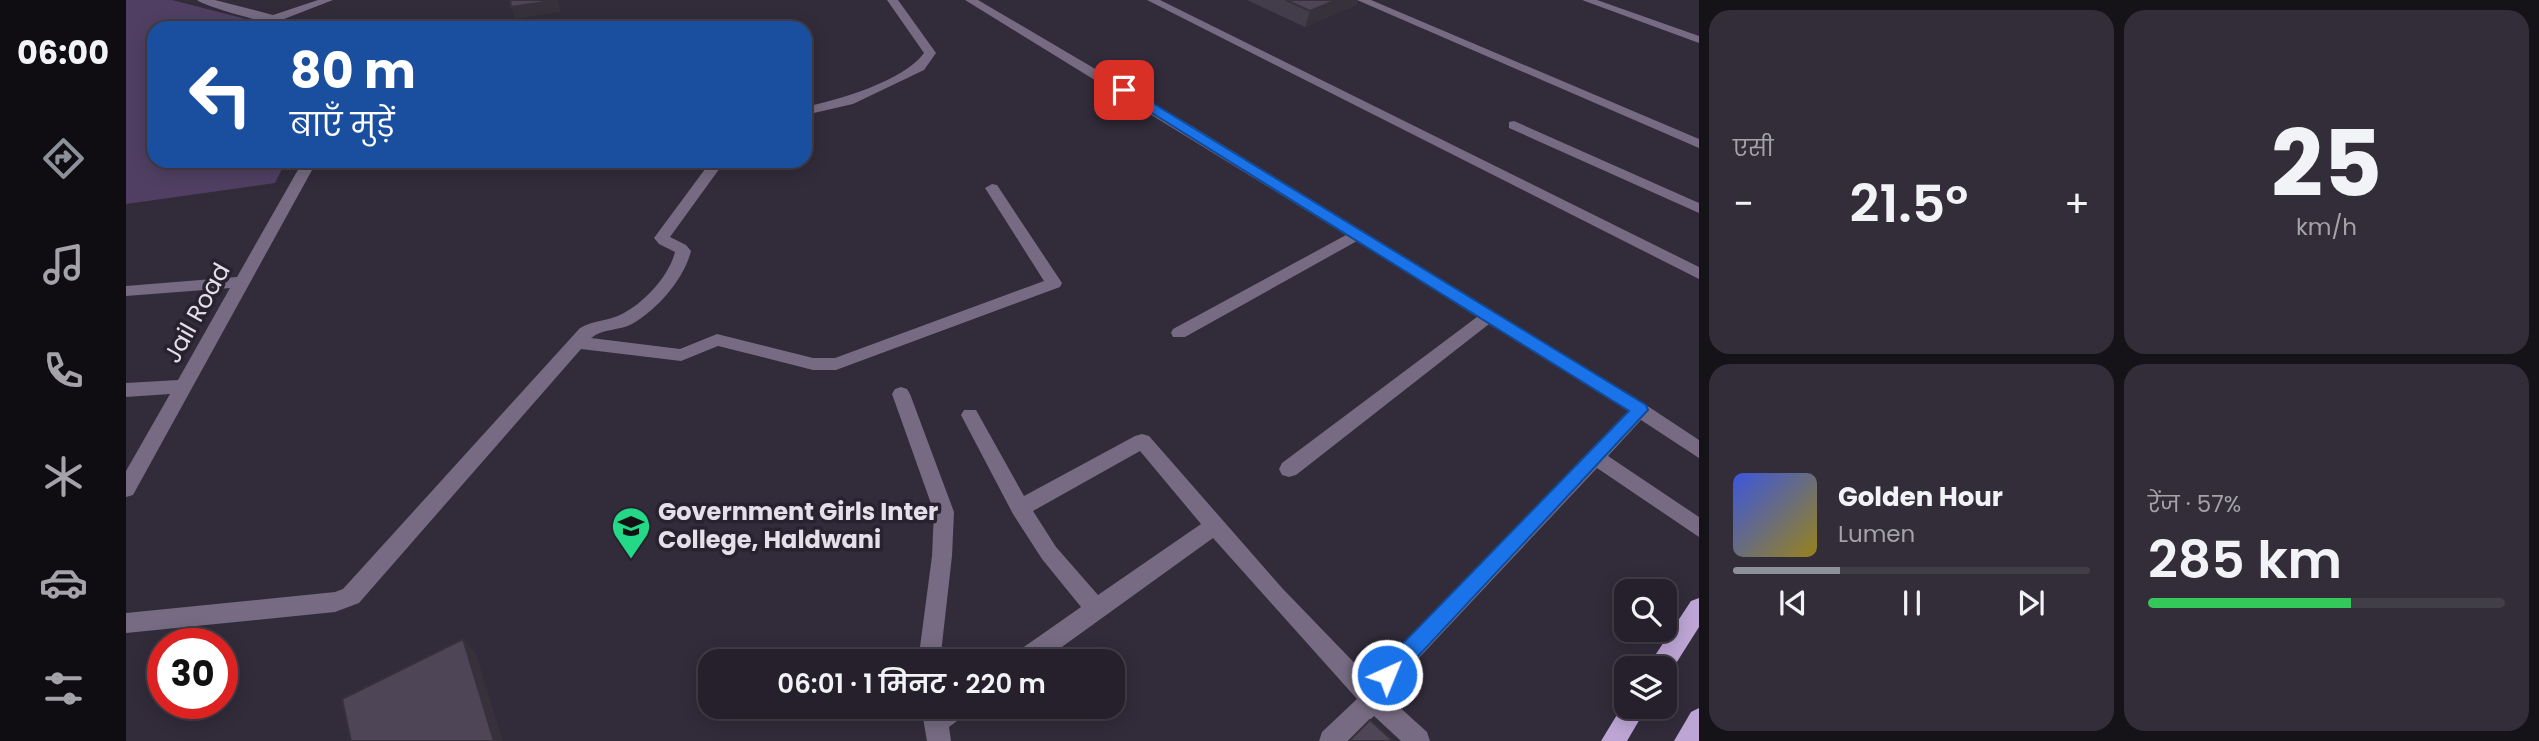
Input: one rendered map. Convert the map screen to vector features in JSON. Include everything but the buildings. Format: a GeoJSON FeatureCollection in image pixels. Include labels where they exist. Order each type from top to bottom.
{"type":"FeatureCollection","features":[{"type":"Feature","properties":{"kind":"main road"},"geometry":{"type":"LineString","coordinates":[[1668,656],[1699,608]]}},
{"type":"Feature","properties":{"kind":"main road"},"geometry":{"type":"LineString","coordinates":[[1613,741],[1627,719]]}},
{"type":"Feature","properties":{"kind":"street"},"geometry":{"type":"LineString","coordinates":[[202,0],[278,21]]}},
{"type":"Feature","properties":{"kind":"street"},"geometry":{"type":"LineString","coordinates":[[274,19],[328,0]]}},
{"type":"Feature","properties":{"kind":"street"},"geometry":{"type":"LineString","coordinates":[[812,109],[849,101],[920,67],[928,59],[930,53],[892,0]]}},
{"type":"Feature","properties":{"kind":"street"},"geometry":{"type":"LineString","coordinates":[[970,0],[1176,122],[1640,410],[1699,450]]}},
{"type":"Feature","properties":{"kind":"street"},"geometry":{"type":"LineString","coordinates":[[1152,0],[1699,274]]}},
{"type":"Feature","properties":{"kind":"street"},"geometry":{"type":"LineString","coordinates":[[1362,0],[1699,144]]}},
{"type":"Feature","properties":{"kind":"street"},"geometry":{"type":"LineString","coordinates":[[1587,0],[1699,40]]}},
{"type":"Feature","properties":{"kind":"street"},"geometry":{"type":"LineString","coordinates":[[1514,125],[1699,208]]}},
{"type":"Feature","properties":{"kind":"street","name":"Jail Road"},"geometry":{"type":"LineString","coordinates":[[126,489],[306,168]]}},
{"type":"Feature","properties":{"kind":"street"},"geometry":{"type":"LineString","coordinates":[[126,623],[335,602],[351,596],[576,342],[591,328],[626,320],[653,296],[679,267],[683,251],[679,246],[665,242],[662,238],[713,168]]}},
{"type":"Feature","properties":{"kind":"street"},"geometry":{"type":"LineString","coordinates":[[576,342],[681,355],[717,340],[813,364],[836,363],[1054,283],[992,188]]}},
{"type":"Feature","properties":{"kind":"street"},"geometry":{"type":"LineString","coordinates":[[1179,333],[1357,235]]}},
{"type":"Feature","properties":{"kind":"street"},"geometry":{"type":"LineString","coordinates":[[126,291],[242,282]]}},
{"type":"Feature","properties":{"kind":"street"},"geometry":{"type":"LineString","coordinates":[[1289,469],[1489,316]]}},
{"type":"Feature","properties":{"kind":"street"},"geometry":{"type":"LineString","coordinates":[[126,390],[184,386]]}},
{"type":"Feature","properties":{"kind":"street"},"geometry":{"type":"LineString","coordinates":[[901,394],[944,512],[942,556],[931,649]]}},
{"type":"Feature","properties":{"kind":"street"},"geometry":{"type":"LineString","coordinates":[[1331,741],[1640,410]]}},
{"type":"Feature","properties":{"kind":"street"},"geometry":{"type":"LineString","coordinates":[[970,415],[1020,508],[1049,553],[1096,609]]}},
{"type":"Feature","properties":{"kind":"street"},"geometry":{"type":"LineString","coordinates":[[1020,508],[1142,441],[1277,597],[1371,698],[1418,741]]}},
{"type":"Feature","properties":{"kind":"street"},"geometry":{"type":"LineString","coordinates":[[1595,457],[1699,528]]}},
{"type":"Feature","properties":{"kind":"street"},"geometry":{"type":"LineString","coordinates":[[1040,649],[1215,525]]}},
{"type":"Feature","properties":{"kind":"shaded area"},"geometry":{"type":"Polygon","coordinates":[[[126,0],[172,0],[254,21],[147,21],[147,168],[282,168],[275,183],[126,204],[126,0]]]}},
{"type":"Feature","properties":{"kind":"place","name":"Government Girls Inter College, Haldwani"},"geometry":{"type":"Point","coordinates":[631,560]}},
{"type":"Feature","properties":{"kind":"route"},"geometry":{"type":"LineString","coordinates":[[1124,90],[1640,410],[1387,675]]}}]}
